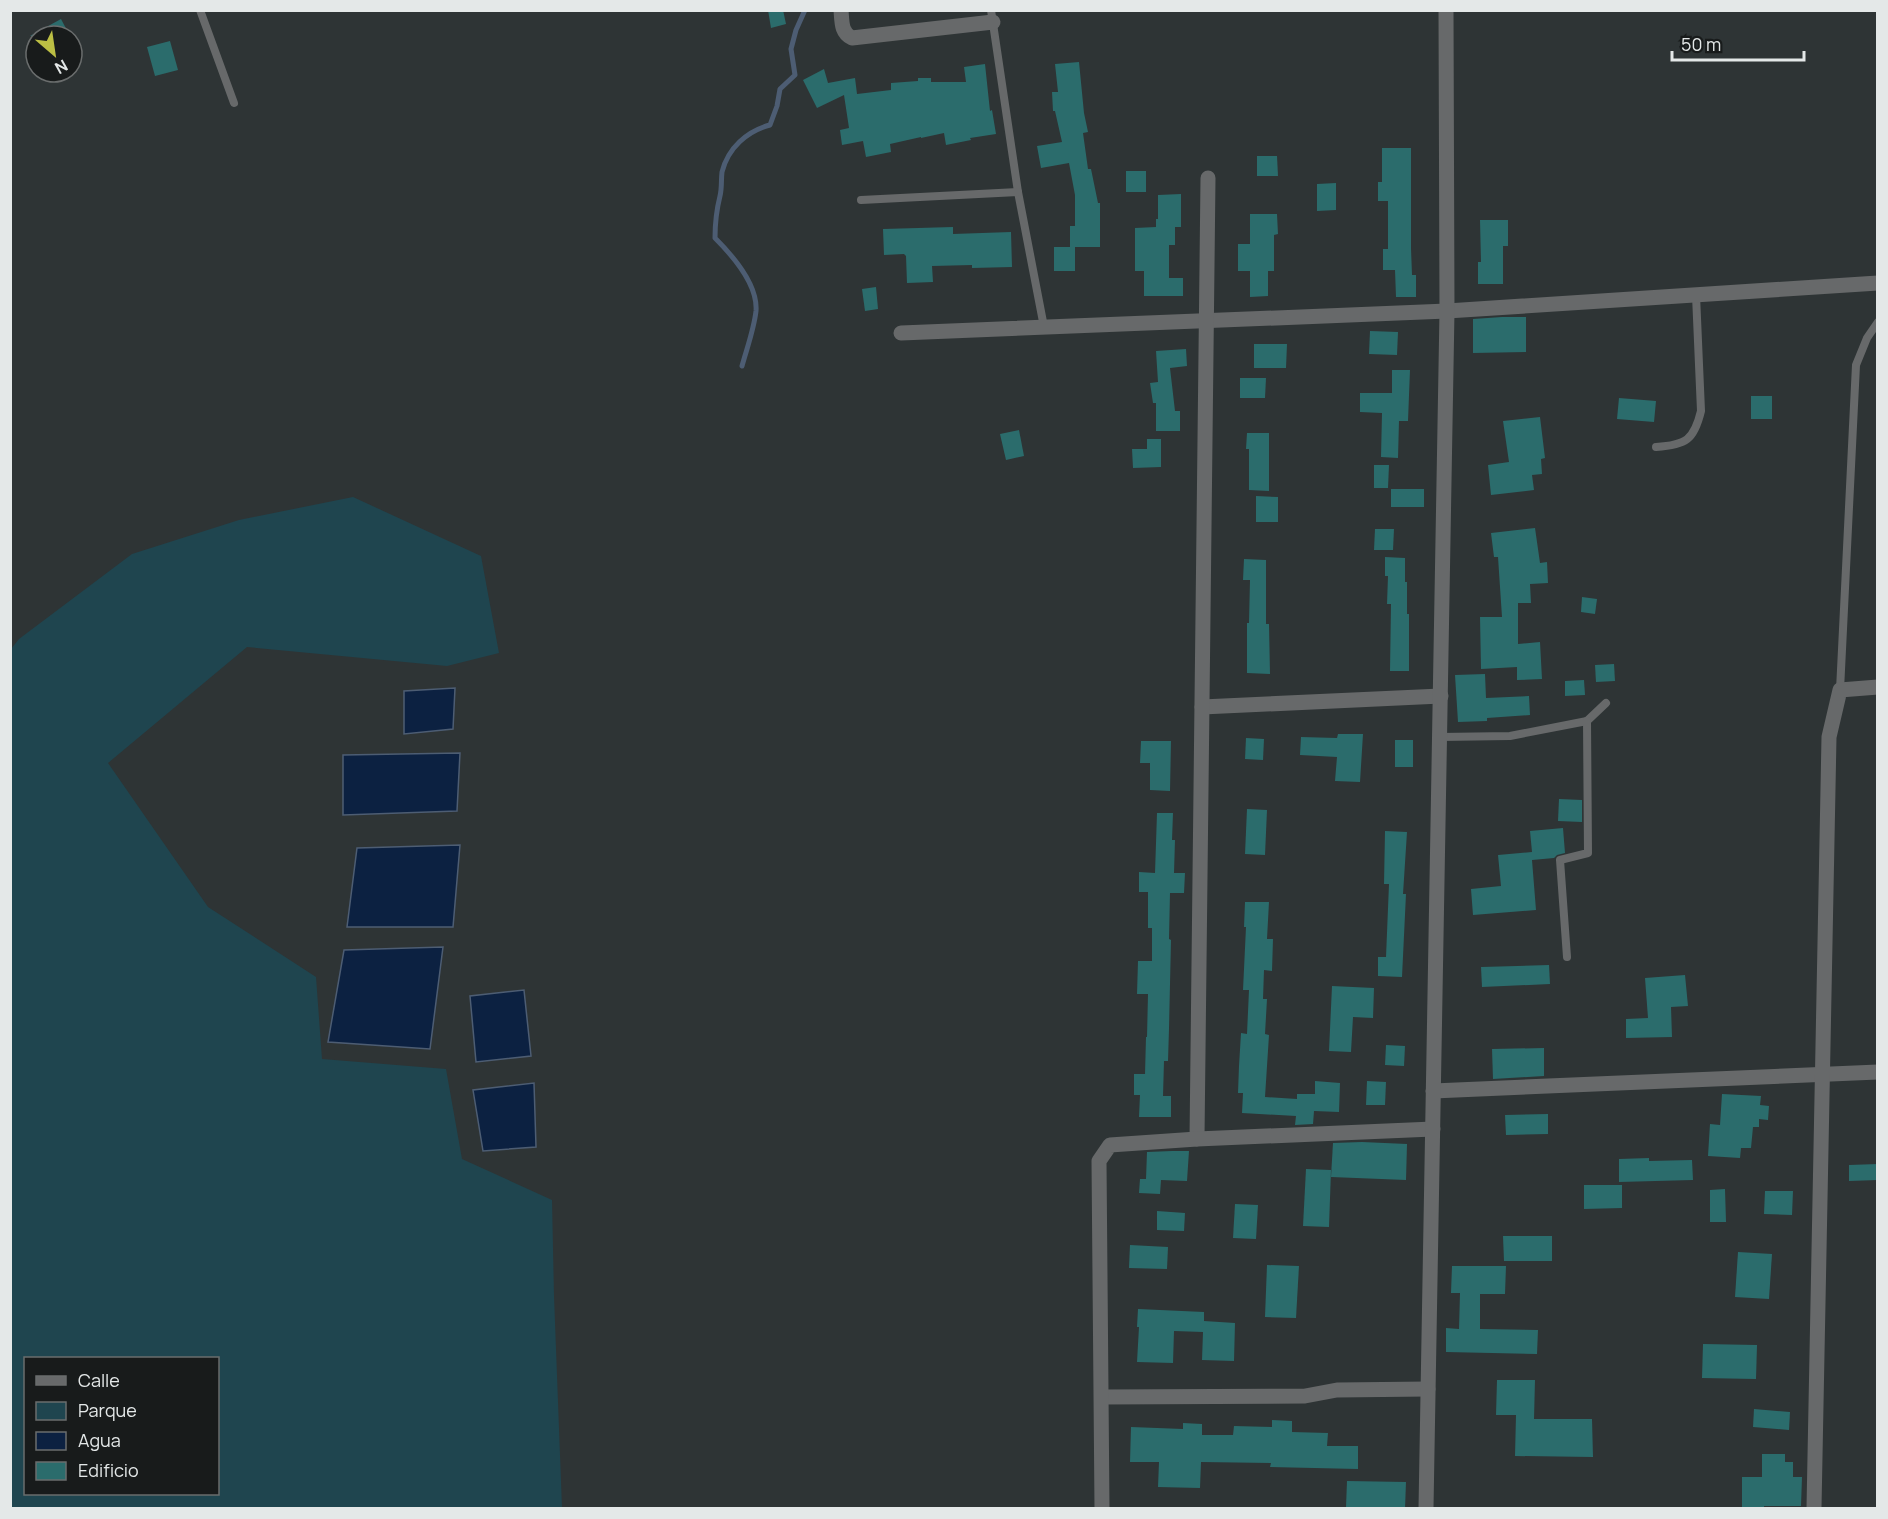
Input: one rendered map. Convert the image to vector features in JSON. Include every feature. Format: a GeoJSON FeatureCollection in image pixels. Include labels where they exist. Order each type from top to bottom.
{"type":"FeatureCollection","features":[{"type":"Feature","properties":{"kind":"street"},"geometry":{"type":"LineString","coordinates":[[841,10],[843,30],[846,36],[852,38],[992,16]]}},
{"type":"Feature","properties":{"kind":"street"},"geometry":{"type":"LineString","coordinates":[[1426,1509],[1447,311],[1446,10]]}},
{"type":"Feature","properties":{"kind":"street"},"geometry":{"type":"LineString","coordinates":[[1197,1139],[1208,178]]}},
{"type":"Feature","properties":{"kind":"street"},"geometry":{"type":"LineString","coordinates":[[901,333],[1447,311],[1878,284]]}},
{"type":"Feature","properties":{"kind":"street"},"geometry":{"type":"LineString","coordinates":[[1814,1509],[1829,737],[1840,690],[1878,687]]}},
{"type":"Feature","properties":{"kind":"street"},"geometry":{"type":"LineString","coordinates":[[1202,707],[1441,696]]}},
{"type":"Feature","properties":{"kind":"street"},"geometry":{"type":"LineString","coordinates":[[1433,1091],[1878,1072]]}},
{"type":"Feature","properties":{"kind":"street"},"geometry":{"type":"LineString","coordinates":[[1102,1509],[1099,1161],[1110,1145],[1433,1128]]}},
{"type":"Feature","properties":{"kind":"street"},"geometry":{"type":"LineString","coordinates":[[1102,1397],[1305,1396],[1337,1390],[1428,1389]]}},
{"type":"Feature","properties":{"kind":"lane"},"geometry":{"type":"LineString","coordinates":[[200,10],[234,103]]}},
{"type":"Feature","properties":{"kind":"lane"},"geometry":{"type":"LineString","coordinates":[[992,16],[1018,192],[1044,327]]}},
{"type":"Feature","properties":{"kind":"lane"},"geometry":{"type":"LineString","coordinates":[[861,200],[1018,192]]}},
{"type":"Feature","properties":{"kind":"lane"},"geometry":{"type":"LineString","coordinates":[[1656,447],[1676,446],[1697,429],[1701,411],[1696,295]]}},
{"type":"Feature","properties":{"kind":"lane"},"geometry":{"type":"LineString","coordinates":[[1840,690],[1856,365],[1867,338],[1878,322]]}},
{"type":"Feature","properties":{"kind":"lane"},"geometry":{"type":"LineString","coordinates":[[1440,737],[1510,736],[1587,721],[1606,703]]}},
{"type":"Feature","properties":{"kind":"lane"},"geometry":{"type":"LineString","coordinates":[[1567,957],[1560,860],[1588,853],[1587,721]]}},
{"type":"Feature","properties":{"kind":"green space"},"geometry":{"type":"Polygon","coordinates":[[[353,497],[481,556],[499,653],[447,666],[247,647],[108,763],[208,907],[316,977],[322,1059],[446,1069],[462,1159],[552,1200],[562,1508],[11,1508],[11,649],[19,639],[132,554],[239,520],[353,497]]]}},
{"type":"Feature","properties":{"kind":"water"},"geometry":{"type":"Polygon","coordinates":[[[455,688],[453,729],[404,734],[404,691],[455,688]]]}},
{"type":"Feature","properties":{"kind":"water"},"geometry":{"type":"Polygon","coordinates":[[[460,753],[457,811],[343,815],[343,755],[460,753]]]}},
{"type":"Feature","properties":{"kind":"water"},"geometry":{"type":"Polygon","coordinates":[[[460,845],[453,927],[347,927],[357,848],[460,845]]]}},
{"type":"Feature","properties":{"kind":"water"},"geometry":{"type":"Polygon","coordinates":[[[443,947],[430,1049],[328,1042],[344,950],[443,947]]]}},
{"type":"Feature","properties":{"kind":"water"},"geometry":{"type":"Polygon","coordinates":[[[524,990],[531,1056],[476,1062],[470,996],[524,990]]]}},
{"type":"Feature","properties":{"kind":"water"},"geometry":{"type":"Polygon","coordinates":[[[534,1083],[536,1147],[483,1151],[473,1090],[534,1083]]]}},
{"type":"Feature","properties":{"kind":"building"},"geometry":{"type":"Polygon","coordinates":[[[768,10],[783,10],[786,24],[771,28],[768,10]]]}},
{"type":"Feature","properties":{"kind":"building"},"geometry":{"type":"Polygon","coordinates":[[[61,19],[64,24],[52,24],[61,19]]]}},
{"type":"Feature","properties":{"kind":"building"},"geometry":{"type":"Polygon","coordinates":[[[170,41],[178,70],[155,76],[147,47],[170,41]]]}},
{"type":"Feature","properties":{"kind":"building"},"geometry":{"type":"Polygon","coordinates":[[[1079,62],[1088,132],[1083,133],[1088,169],[1091,169],[1098,203],[1100,203],[1100,247],[1075,247],[1075,271],[1054,271],[1054,247],[1070,247],[1070,226],[1075,226],[1075,195],[1069,163],[1041,168],[1037,146],[1062,142],[1055,111],[1053,111],[1052,92],[1058,92],[1055,64],[1079,62]]]}},
{"type":"Feature","properties":{"kind":"building"},"geometry":{"type":"Polygon","coordinates":[[[985,64],[990,111],[992,110],[996,134],[946,145],[944,133],[921,137],[890,144],[891,152],[866,157],[863,141],[842,145],[840,130],[849,128],[844,95],[817,108],[803,80],[824,69],[828,83],[855,78],[857,94],[891,90],[891,83],[918,81],[918,78],[931,78],[931,82],[966,82],[964,67],[985,64]]]}},
{"type":"Feature","properties":{"kind":"building"},"geometry":{"type":"Polygon","coordinates":[[[1382,148],[1411,148],[1411,248],[1412,275],[1416,275],[1416,297],[1396,297],[1395,270],[1383,270],[1383,249],[1388,249],[1388,201],[1378,201],[1378,182],[1382,182],[1382,148]]]}},
{"type":"Feature","properties":{"kind":"building"},"geometry":{"type":"Polygon","coordinates":[[[1257,156],[1277,156],[1278,176],[1257,176],[1257,156]]]}},
{"type":"Feature","properties":{"kind":"building"},"geometry":{"type":"Polygon","coordinates":[[[1126,171],[1146,171],[1146,192],[1126,192],[1126,171]]]}},
{"type":"Feature","properties":{"kind":"building"},"geometry":{"type":"Polygon","coordinates":[[[1336,183],[1336,210],[1317,211],[1317,184],[1336,183]]]}},
{"type":"Feature","properties":{"kind":"building"},"geometry":{"type":"Polygon","coordinates":[[[1181,194],[1181,227],[1175,227],[1175,245],[1169,245],[1169,278],[1183,278],[1183,296],[1144,296],[1144,271],[1135,271],[1135,228],[1156,227],[1158,195],[1181,194]]]}},
{"type":"Feature","properties":{"kind":"building"},"geometry":{"type":"Polygon","coordinates":[[[1250,214],[1277,214],[1278,234],[1274,235],[1274,271],[1268,271],[1268,296],[1250,297],[1250,271],[1238,271],[1238,244],[1250,244],[1250,214]]]}},
{"type":"Feature","properties":{"kind":"building"},"geometry":{"type":"Polygon","coordinates":[[[1480,220],[1508,220],[1508,246],[1503,246],[1503,284],[1478,284],[1478,262],[1481,262],[1480,220]]]}},
{"type":"Feature","properties":{"kind":"building"},"geometry":{"type":"Polygon","coordinates":[[[953,227],[953,234],[1011,232],[1012,267],[932,266],[933,282],[907,283],[906,256],[904,254],[884,255],[883,229],[953,227]]]}},
{"type":"Feature","properties":{"kind":"building"},"geometry":{"type":"Polygon","coordinates":[[[876,287],[878,309],[865,311],[862,289],[876,287]]]}},
{"type":"Feature","properties":{"kind":"building"},"geometry":{"type":"Polygon","coordinates":[[[1526,317],[1526,352],[1473,353],[1473,319],[1526,317]]]}},
{"type":"Feature","properties":{"kind":"building"},"geometry":{"type":"Polygon","coordinates":[[[1370,331],[1398,332],[1397,355],[1369,354],[1370,331]]]}},
{"type":"Feature","properties":{"kind":"building"},"geometry":{"type":"Polygon","coordinates":[[[1254,344],[1287,344],[1286,368],[1254,368],[1254,344]]]}},
{"type":"Feature","properties":{"kind":"building"},"geometry":{"type":"Polygon","coordinates":[[[1186,349],[1187,366],[1170,368],[1175,411],[1180,411],[1180,431],[1156,431],[1156,403],[1153,403],[1150,383],[1158,382],[1156,351],[1186,349]]]}},
{"type":"Feature","properties":{"kind":"building"},"geometry":{"type":"Polygon","coordinates":[[[1392,370],[1410,370],[1408,421],[1399,421],[1398,458],[1381,457],[1382,413],[1360,412],[1360,393],[1392,393],[1392,370]]]}},
{"type":"Feature","properties":{"kind":"building"},"geometry":{"type":"Polygon","coordinates":[[[1240,378],[1266,378],[1265,398],[1240,398],[1240,378]]]}},
{"type":"Feature","properties":{"kind":"building"},"geometry":{"type":"Polygon","coordinates":[[[1751,396],[1772,396],[1772,419],[1751,419],[1751,396]]]}},
{"type":"Feature","properties":{"kind":"building"},"geometry":{"type":"Polygon","coordinates":[[[1619,398],[1656,401],[1654,422],[1617,419],[1619,398]]]}},
{"type":"Feature","properties":{"kind":"building"},"geometry":{"type":"Polygon","coordinates":[[[1540,417],[1545,458],[1541,459],[1542,474],[1532,475],[1534,490],[1491,495],[1488,465],[1509,462],[1503,421],[1540,417]]]}},
{"type":"Feature","properties":{"kind":"building"},"geometry":{"type":"Polygon","coordinates":[[[1019,430],[1024,456],[1006,460],[1000,434],[1019,430]]]}},
{"type":"Feature","properties":{"kind":"building"},"geometry":{"type":"Polygon","coordinates":[[[1247,433],[1269,433],[1269,491],[1249,490],[1247,433]]]}},
{"type":"Feature","properties":{"kind":"building"},"geometry":{"type":"Polygon","coordinates":[[[1147,439],[1161,439],[1161,467],[1133,468],[1132,449],[1147,449],[1147,439]]]}},
{"type":"Feature","properties":{"kind":"building"},"geometry":{"type":"Polygon","coordinates":[[[1374,465],[1389,465],[1388,488],[1374,488],[1374,465]]]}},
{"type":"Feature","properties":{"kind":"building"},"geometry":{"type":"Polygon","coordinates":[[[1391,489],[1424,489],[1424,507],[1391,507],[1391,489]]]}},
{"type":"Feature","properties":{"kind":"building"},"geometry":{"type":"Polygon","coordinates":[[[1256,496],[1278,497],[1278,522],[1256,522],[1256,496]]]}},
{"type":"Feature","properties":{"kind":"building"},"geometry":{"type":"Polygon","coordinates":[[[1535,528],[1540,563],[1547,562],[1548,583],[1530,584],[1531,603],[1518,603],[1518,644],[1540,642],[1542,679],[1517,680],[1517,667],[1481,669],[1480,617],[1502,617],[1498,557],[1494,557],[1491,533],[1535,528]]]}},
{"type":"Feature","properties":{"kind":"building"},"geometry":{"type":"Polygon","coordinates":[[[1375,529],[1394,529],[1393,550],[1374,550],[1375,529]]]}},
{"type":"Feature","properties":{"kind":"building"},"geometry":{"type":"Polygon","coordinates":[[[1385,557],[1405,558],[1407,614],[1409,614],[1409,671],[1390,671],[1391,604],[1387,604],[1388,576],[1385,576],[1385,557]]]}},
{"type":"Feature","properties":{"kind":"building"},"geometry":{"type":"Polygon","coordinates":[[[1244,559],[1266,560],[1266,624],[1269,624],[1270,674],[1247,673],[1250,580],[1243,580],[1244,559]]]}},
{"type":"Feature","properties":{"kind":"building"},"geometry":{"type":"Polygon","coordinates":[[[1582,597],[1597,599],[1595,614],[1581,612],[1582,597]]]}},
{"type":"Feature","properties":{"kind":"building"},"geometry":{"type":"Polygon","coordinates":[[[1614,664],[1615,681],[1596,682],[1595,665],[1614,664]]]}},
{"type":"Feature","properties":{"kind":"building"},"geometry":{"type":"Polygon","coordinates":[[[1485,674],[1486,698],[1529,696],[1530,715],[1487,718],[1487,721],[1458,722],[1455,675],[1485,674]]]}},
{"type":"Feature","properties":{"kind":"building"},"geometry":{"type":"Polygon","coordinates":[[[1584,680],[1585,695],[1565,696],[1565,681],[1584,680]]]}},
{"type":"Feature","properties":{"kind":"building"},"geometry":{"type":"Polygon","coordinates":[[[1338,734],[1363,734],[1360,782],[1335,781],[1337,757],[1300,755],[1301,737],[1337,738],[1338,734]]]}},
{"type":"Feature","properties":{"kind":"building"},"geometry":{"type":"Polygon","coordinates":[[[1246,738],[1264,739],[1263,760],[1245,759],[1246,738]]]}},
{"type":"Feature","properties":{"kind":"building"},"geometry":{"type":"Polygon","coordinates":[[[1395,740],[1413,740],[1413,767],[1395,767],[1395,740]]]}},
{"type":"Feature","properties":{"kind":"building"},"geometry":{"type":"Polygon","coordinates":[[[1141,741],[1171,741],[1170,791],[1150,790],[1150,763],[1140,763],[1141,741]]]}},
{"type":"Feature","properties":{"kind":"building"},"geometry":{"type":"Polygon","coordinates":[[[1559,799],[1582,800],[1582,822],[1558,821],[1559,799]]]}},
{"type":"Feature","properties":{"kind":"building"},"geometry":{"type":"Polygon","coordinates":[[[1247,809],[1267,810],[1265,855],[1245,854],[1247,809]]]}},
{"type":"Feature","properties":{"kind":"building"},"geometry":{"type":"Polygon","coordinates":[[[1157,813],[1173,813],[1174,873],[1185,873],[1184,893],[1170,893],[1168,1061],[1164,1061],[1163,1096],[1171,1096],[1171,1117],[1139,1117],[1140,1095],[1134,1095],[1134,1074],[1145,1074],[1148,994],[1137,994],[1138,961],[1152,961],[1152,928],[1148,928],[1148,892],[1139,892],[1139,872],[1155,873],[1157,813]]]}},
{"type":"Feature","properties":{"kind":"building"},"geometry":{"type":"Polygon","coordinates":[[[1563,828],[1565,853],[1554,858],[1532,860],[1536,910],[1473,915],[1471,889],[1501,886],[1498,855],[1532,852],[1530,831],[1563,828]]]}},
{"type":"Feature","properties":{"kind":"building"},"geometry":{"type":"Polygon","coordinates":[[[1385,831],[1407,832],[1403,894],[1406,894],[1402,977],[1378,976],[1378,957],[1386,957],[1389,884],[1384,884],[1385,831]]]}},
{"type":"Feature","properties":{"kind":"building"},"geometry":{"type":"Polygon","coordinates":[[[1245,902],[1269,902],[1267,939],[1273,939],[1272,971],[1264,970],[1263,999],[1267,999],[1265,1034],[1269,1035],[1265,1097],[1297,1099],[1297,1094],[1315,1094],[1315,1081],[1340,1083],[1339,1112],[1314,1111],[1313,1124],[1295,1125],[1296,1116],[1242,1113],[1243,1093],[1238,1093],[1239,1066],[1241,1033],[1247,1034],[1249,990],[1243,990],[1245,902]]]}},
{"type":"Feature","properties":{"kind":"building"},"geometry":{"type":"Polygon","coordinates":[[[1549,965],[1550,984],[1482,987],[1481,967],[1549,965]]]}},
{"type":"Feature","properties":{"kind":"building"},"geometry":{"type":"Polygon","coordinates":[[[1685,975],[1688,1006],[1671,1007],[1672,1037],[1626,1038],[1626,1019],[1648,1018],[1645,978],[1685,975]]]}},
{"type":"Feature","properties":{"kind":"building"},"geometry":{"type":"Polygon","coordinates":[[[1332,986],[1374,988],[1373,1018],[1353,1017],[1351,1052],[1329,1051],[1332,986]]]}},
{"type":"Feature","properties":{"kind":"building"},"geometry":{"type":"Polygon","coordinates":[[[1386,1045],[1405,1046],[1404,1066],[1385,1065],[1386,1045]]]}},
{"type":"Feature","properties":{"kind":"building"},"geometry":{"type":"Polygon","coordinates":[[[1544,1048],[1544,1076],[1493,1079],[1492,1049],[1544,1048]]]}},
{"type":"Feature","properties":{"kind":"building"},"geometry":{"type":"Polygon","coordinates":[[[1367,1081],[1386,1082],[1385,1105],[1366,1105],[1367,1081]]]}},
{"type":"Feature","properties":{"kind":"building"},"geometry":{"type":"Polygon","coordinates":[[[1722,1094],[1761,1096],[1760,1105],[1769,1106],[1768,1120],[1759,1119],[1759,1127],[1753,1127],[1751,1148],[1741,1148],[1740,1158],[1708,1156],[1710,1124],[1720,1125],[1722,1094]]]}},
{"type":"Feature","properties":{"kind":"building"},"geometry":{"type":"Polygon","coordinates":[[[1548,1114],[1548,1134],[1506,1135],[1505,1115],[1548,1114]]]}},
{"type":"Feature","properties":{"kind":"building"},"geometry":{"type":"Polygon","coordinates":[[[1333,1143],[1407,1144],[1406,1180],[1331,1177],[1333,1143]]]}},
{"type":"Feature","properties":{"kind":"building"},"geometry":{"type":"Polygon","coordinates":[[[1189,1151],[1187,1181],[1161,1180],[1160,1194],[1139,1193],[1140,1179],[1146,1179],[1147,1152],[1189,1151]]]}},
{"type":"Feature","properties":{"kind":"building"},"geometry":{"type":"Polygon","coordinates":[[[1649,1158],[1649,1161],[1692,1160],[1693,1180],[1619,1182],[1619,1159],[1649,1158]]]}},
{"type":"Feature","properties":{"kind":"building"},"geometry":{"type":"Polygon","coordinates":[[[1878,1164],[1878,1180],[1849,1181],[1849,1165],[1878,1164]]]}},
{"type":"Feature","properties":{"kind":"building"},"geometry":{"type":"Polygon","coordinates":[[[1306,1169],[1331,1170],[1329,1227],[1303,1226],[1306,1169]]]}},
{"type":"Feature","properties":{"kind":"building"},"geometry":{"type":"Polygon","coordinates":[[[1584,1185],[1622,1185],[1622,1208],[1584,1209],[1584,1185]]]}},
{"type":"Feature","properties":{"kind":"building"},"geometry":{"type":"Polygon","coordinates":[[[1725,1189],[1726,1222],[1710,1222],[1710,1190],[1725,1189]]]}},
{"type":"Feature","properties":{"kind":"building"},"geometry":{"type":"Polygon","coordinates":[[[1765,1191],[1793,1191],[1792,1215],[1764,1214],[1765,1191]]]}},
{"type":"Feature","properties":{"kind":"building"},"geometry":{"type":"Polygon","coordinates":[[[1235,1204],[1258,1205],[1256,1239],[1233,1238],[1235,1204]]]}},
{"type":"Feature","properties":{"kind":"building"},"geometry":{"type":"Polygon","coordinates":[[[1157,1211],[1185,1213],[1184,1231],[1157,1230],[1157,1211]]]}},
{"type":"Feature","properties":{"kind":"building"},"geometry":{"type":"Polygon","coordinates":[[[1503,1236],[1552,1236],[1552,1261],[1504,1261],[1503,1236]]]}},
{"type":"Feature","properties":{"kind":"building"},"geometry":{"type":"Polygon","coordinates":[[[1130,1245],[1168,1247],[1167,1269],[1129,1268],[1130,1245]]]}},
{"type":"Feature","properties":{"kind":"building"},"geometry":{"type":"Polygon","coordinates":[[[1738,1252],[1772,1254],[1769,1299],[1735,1297],[1738,1252]]]}},
{"type":"Feature","properties":{"kind":"building"},"geometry":{"type":"Polygon","coordinates":[[[1267,1265],[1299,1266],[1296,1318],[1265,1317],[1267,1265]]]}},
{"type":"Feature","properties":{"kind":"building"},"geometry":{"type":"Polygon","coordinates":[[[1452,1266],[1506,1266],[1505,1294],[1480,1294],[1480,1329],[1538,1330],[1537,1354],[1446,1352],[1446,1328],[1459,1329],[1460,1293],[1451,1293],[1452,1266]]]}},
{"type":"Feature","properties":{"kind":"building"},"geometry":{"type":"Polygon","coordinates":[[[1138,1309],[1204,1312],[1204,1321],[1235,1323],[1234,1361],[1202,1360],[1203,1332],[1174,1331],[1173,1363],[1137,1362],[1138,1309]]]}},
{"type":"Feature","properties":{"kind":"building"},"geometry":{"type":"Polygon","coordinates":[[[1703,1344],[1757,1345],[1756,1379],[1702,1378],[1703,1344]]]}},
{"type":"Feature","properties":{"kind":"building"},"geometry":{"type":"Polygon","coordinates":[[[1497,1380],[1535,1380],[1534,1419],[1592,1419],[1593,1457],[1515,1456],[1516,1415],[1496,1415],[1497,1380]]]}},
{"type":"Feature","properties":{"kind":"building"},"geometry":{"type":"Polygon","coordinates":[[[1754,1409],[1790,1412],[1789,1430],[1753,1427],[1754,1409]]]}},
{"type":"Feature","properties":{"kind":"building"},"geometry":{"type":"Polygon","coordinates":[[[1272,1420],[1292,1421],[1292,1432],[1328,1433],[1327,1446],[1358,1446],[1358,1469],[1270,1467],[1271,1463],[1201,1462],[1200,1488],[1158,1487],[1159,1462],[1130,1462],[1131,1427],[1183,1429],[1183,1423],[1202,1424],[1202,1435],[1233,1435],[1234,1426],[1272,1427],[1272,1420]]]}},
{"type":"Feature","properties":{"kind":"building"},"geometry":{"type":"Polygon","coordinates":[[[1762,1454],[1785,1454],[1785,1462],[1793,1462],[1793,1477],[1802,1477],[1801,1506],[1764,1506],[1764,1509],[1742,1509],[1742,1477],[1762,1477],[1762,1454]]]}},
{"type":"Feature","properties":{"kind":"building"},"geometry":{"type":"Polygon","coordinates":[[[1347,1481],[1406,1482],[1405,1509],[1346,1507],[1347,1481]]]}},
{"type":"Feature","properties":{"kind":"waterway"},"geometry":{"type":"LineString","coordinates":[[742,366],[754,325],[756,301],[743,271],[715,238],[722,172],[729,155],[746,136],[770,125],[780,89],[795,75],[791,49],[805,10]]}}]}
